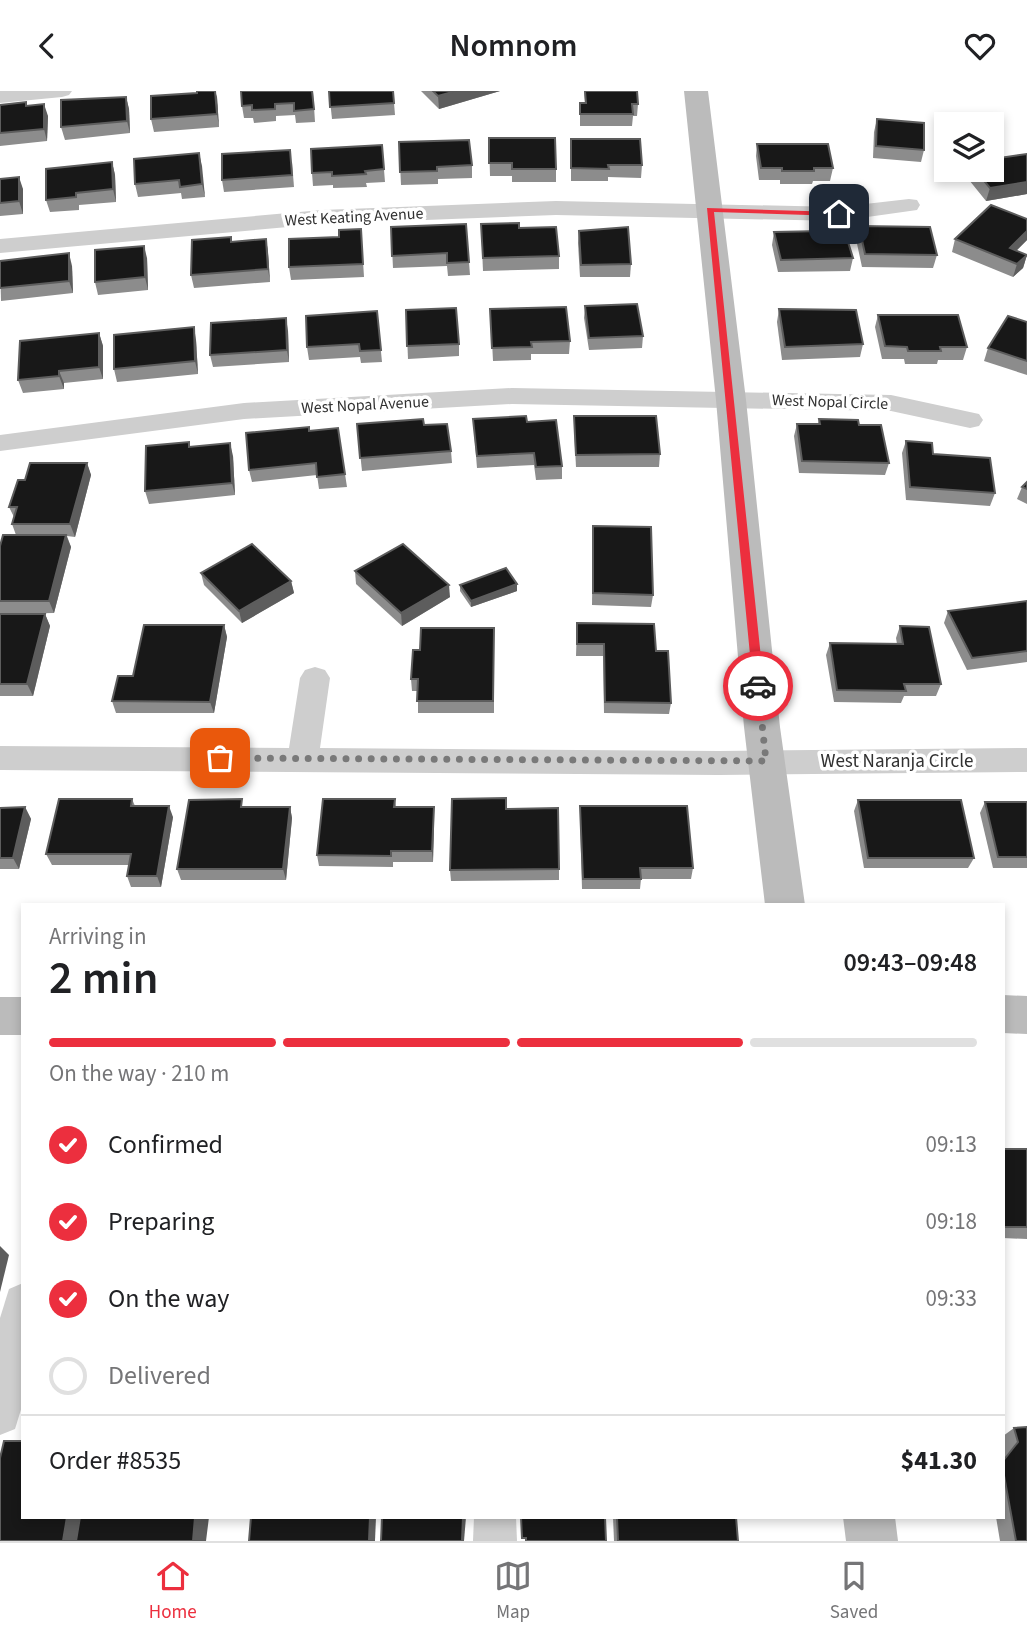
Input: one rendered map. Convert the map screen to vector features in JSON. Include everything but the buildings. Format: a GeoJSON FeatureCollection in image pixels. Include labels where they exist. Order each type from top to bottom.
{"type":"FeatureCollection","features":[{"type":"Feature","properties":{"kind":"street"},"geometry":{"type":"LineString","coordinates":[[0,97],[62,91]]}},
{"type":"Feature","properties":{"kind":"street"},"geometry":{"type":"LineString","coordinates":[[696,91],[731,400],[766,761],[785,903]]}},
{"type":"Feature","properties":{"kind":"street","name":"West Keating Avenue"},"geometry":{"type":"LineString","coordinates":[[0,246],[322,217],[556,208],[839,214],[909,205]]}},
{"type":"Feature","properties":{"kind":"street","name":"West Nopal Avenue"},"geometry":{"type":"LineString","coordinates":[[0,443],[244,411],[512,396],[731,400]]}},
{"type":"Feature","properties":{"kind":"street","name":"West Nopal Circle"},"geometry":{"type":"LineString","coordinates":[[731,400],[891,403],[970,420]]}},
{"type":"Feature","properties":{"kind":"street"},"geometry":{"type":"LineString","coordinates":[[303,758],[316,678]]}},
{"type":"Feature","properties":{"kind":"street","name":"West Naranja Circle"},"geometry":{"type":"LineString","coordinates":[[0,758],[1027,760]]}},
{"type":"Feature","properties":{"kind":"street"},"geometry":{"type":"LineString","coordinates":[[1005,1014],[1027,1015]]}},
{"type":"Feature","properties":{"kind":"street"},"geometry":{"type":"LineString","coordinates":[[0,1016],[21,1016]]}},
{"type":"Feature","properties":{"kind":"street"},"geometry":{"type":"LineString","coordinates":[[0,1414],[17,1363],[21,1323]]}},
{"type":"Feature","properties":{"kind":"street"},"geometry":{"type":"LineString","coordinates":[[495,1519],[495,1541]]}},
{"type":"Feature","properties":{"kind":"street"},"geometry":{"type":"LineString","coordinates":[[869,1519],[872,1541]]}},
{"type":"Feature","properties":{"kind":"way so far"},"geometry":{"type":"LineString","coordinates":[[220,758],[766,761],[758,686]]}},
{"type":"Feature","properties":{"kind":"route"},"geometry":{"type":"LineString","coordinates":[[758,686],[710,210],[839,214]]}}]}
